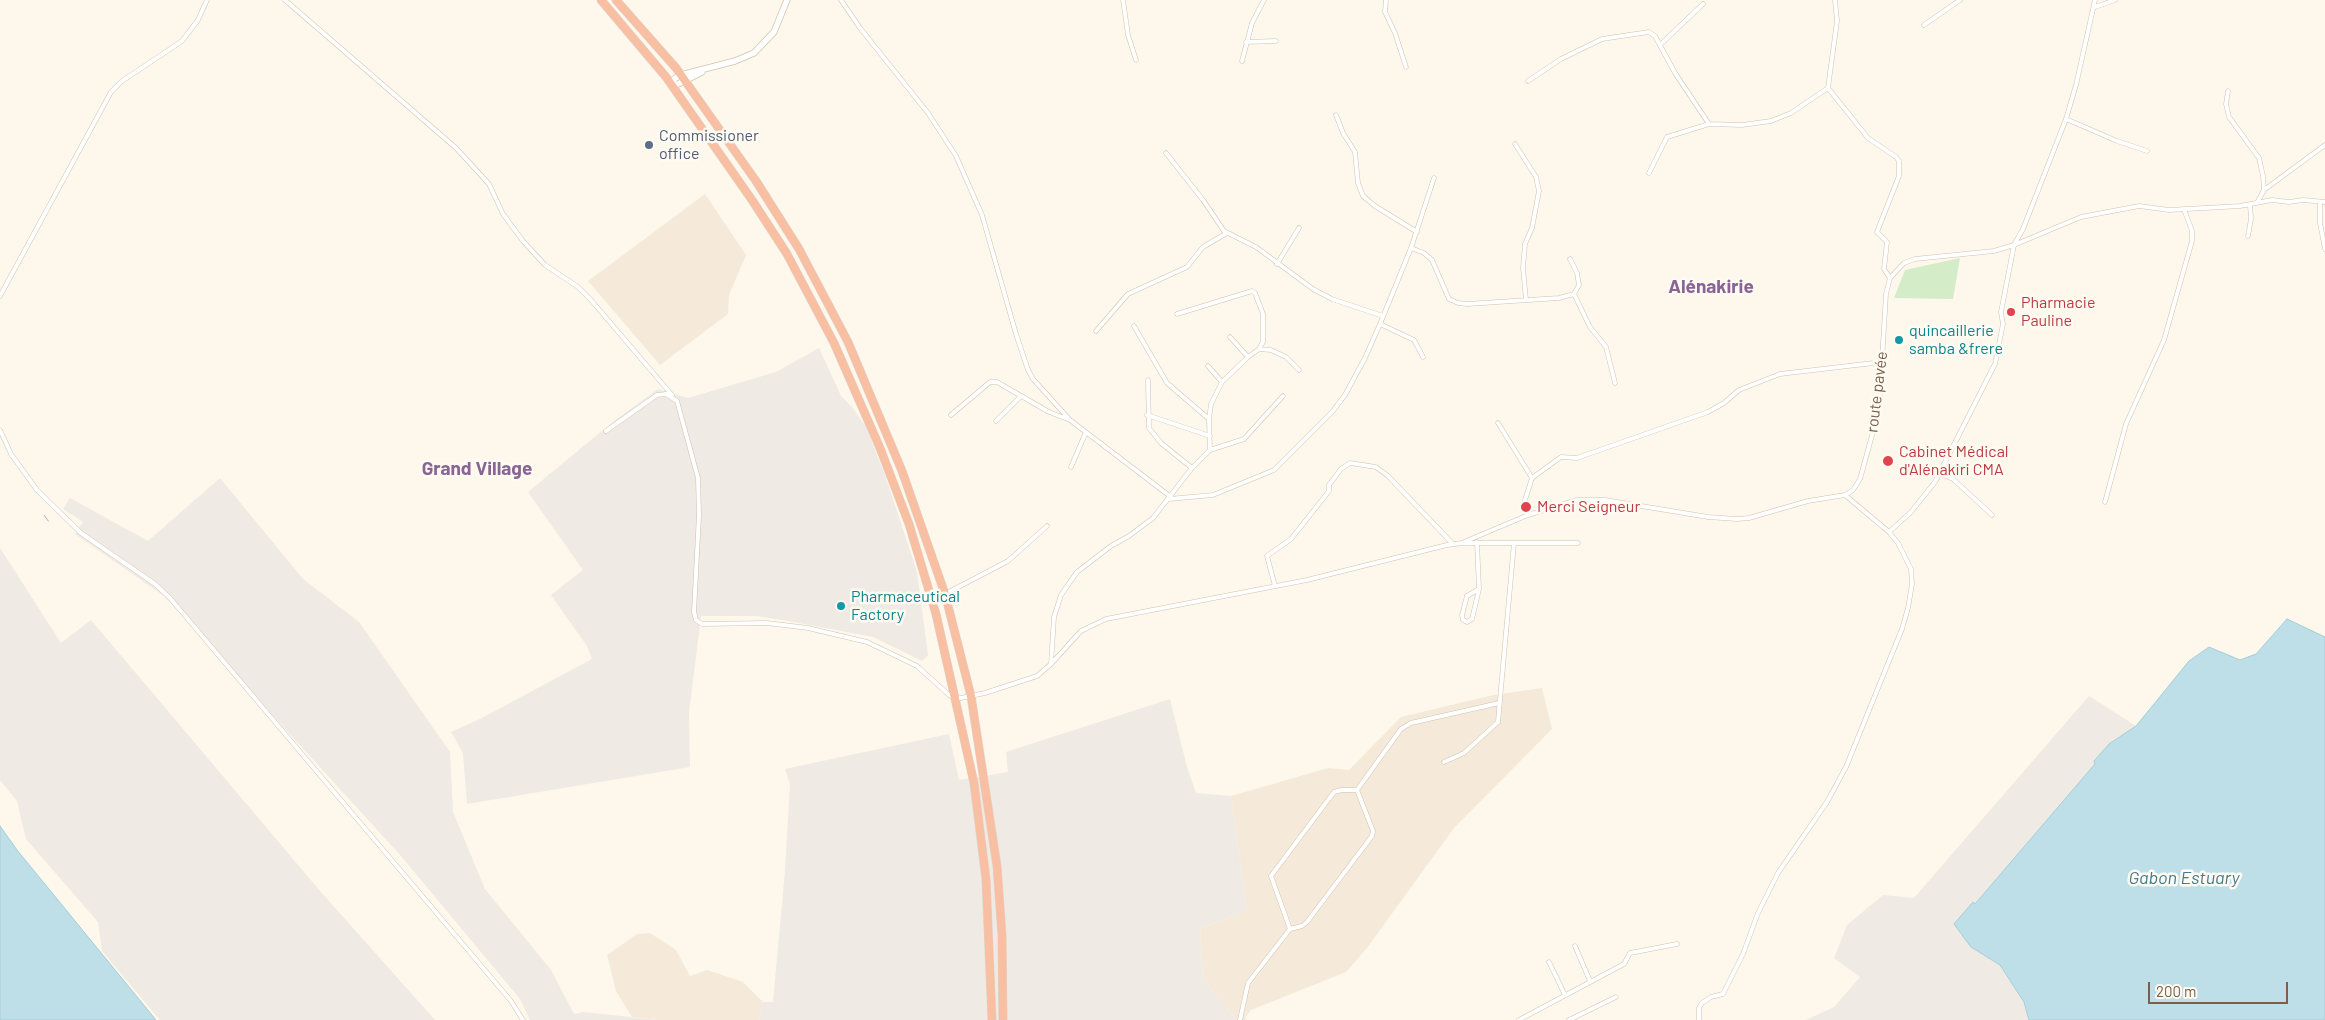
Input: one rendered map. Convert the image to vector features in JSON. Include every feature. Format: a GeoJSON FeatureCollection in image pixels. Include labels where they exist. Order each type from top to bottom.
{"type":"FeatureCollection","features":[{"type":"Feature","properties":{"kind":"highway"},"geometry":{"type":"LineString","coordinates":[[601,0],[624,25],[671,84],[777,238],[834,342],[880,448],[909,524],[936,614],[974,783],[986,878],[992,1020]]}},
{"type":"Feature","properties":{"kind":"highway"},"geometry":{"type":"LineString","coordinates":[[616,0],[683,78],[778,216],[832,308],[902,471],[944,594],[971,696],[996,866],[1002,934],[1003,1020]]}},
{"type":"Feature","properties":{"kind":"street"},"geometry":{"type":"LineString","coordinates":[[0,296],[110,92],[122,81],[182,41],[198,20],[207,0]]}},
{"type":"Feature","properties":{"kind":"street"},"geometry":{"type":"LineString","coordinates":[[285,0],[456,148],[489,184],[503,214],[523,241],[545,265],[578,287],[591,300],[677,401],[698,478],[699,515],[694,612],[696,620],[702,624],[767,623],[808,628],[867,642],[917,666],[944,691],[956,698],[971,696],[1030,679],[1051,664],[1082,631],[1106,619],[1359,568],[1453,544],[1477,542],[1578,543]]}},
{"type":"Feature","properties":{"kind":"street"},"geometry":{"type":"LineString","coordinates":[[671,84],[683,78],[745,58],[761,48],[774,32],[787,0]]}},
{"type":"Feature","properties":{"kind":"street"},"geometry":{"type":"LineString","coordinates":[[841,0],[860,28],[928,113],[956,156],[982,215],[1016,334],[1033,379],[1070,420],[1170,498],[1213,495],[1274,470],[1332,412],[1345,395],[1365,358],[1380,324],[1417,232],[1434,178]]}},
{"type":"Feature","properties":{"kind":"street"},"geometry":{"type":"LineString","coordinates":[[1123,0],[1128,35],[1136,60]]}},
{"type":"Feature","properties":{"kind":"street"},"geometry":{"type":"LineString","coordinates":[[1242,61],[1252,23],[1264,0]]}},
{"type":"Feature","properties":{"kind":"street"},"geometry":{"type":"LineString","coordinates":[[1386,0],[1386,12],[1406,67]]}},
{"type":"Feature","properties":{"kind":"street"},"geometry":{"type":"LineString","coordinates":[[1835,0],[1837,21],[1828,88],[1868,138],[1899,161],[1899,176],[1877,232],[1887,242],[1884,269],[1890,278],[1904,263],[1916,259],[1994,251],[2014,245],[2088,215],[2139,206],[2163,210],[2250,205],[2272,200],[2325,202]]}},
{"type":"Feature","properties":{"kind":"street"},"geometry":{"type":"LineString","coordinates":[[1924,25],[1960,0]]}},
{"type":"Feature","properties":{"kind":"street"},"geometry":{"type":"LineString","coordinates":[[1889,532],[1924,498],[1939,473],[1995,364],[2003,324],[2001,312],[2014,245],[2023,229],[2066,119],[2095,7],[2095,0]]}},
{"type":"Feature","properties":{"kind":"street"},"geometry":{"type":"LineString","coordinates":[[2095,7],[2115,0]]}},
{"type":"Feature","properties":{"kind":"street"},"geometry":{"type":"LineString","coordinates":[[1660,45],[1703,4]]}},
{"type":"Feature","properties":{"kind":"street"},"geometry":{"type":"LineString","coordinates":[[1528,82],[1561,59],[1602,39],[1649,32],[1655,36],[1709,124]]}},
{"type":"Feature","properties":{"kind":"street"},"geometry":{"type":"LineString","coordinates":[[1246,42],[1276,41]]}},
{"type":"Feature","properties":{"kind":"street"},"geometry":{"type":"LineString","coordinates":[[1649,173],[1668,137],[1709,124],[1742,125],[1771,121],[1791,113],[1828,88]]}},
{"type":"Feature","properties":{"kind":"street"},"geometry":{"type":"LineString","coordinates":[[2228,91],[2226,104],[2229,117],[2258,158],[2263,176],[2264,190]]}},
{"type":"Feature","properties":{"kind":"street"},"geometry":{"type":"LineString","coordinates":[[1336,115],[1355,152],[1358,183],[1364,196],[1417,232]]}},
{"type":"Feature","properties":{"kind":"street"},"geometry":{"type":"LineString","coordinates":[[2066,119],[2117,141],[2147,151]]}},
{"type":"Feature","properties":{"kind":"street"},"geometry":{"type":"LineString","coordinates":[[1515,144],[1536,176],[1539,191],[1532,228],[1524,244],[1523,268],[1526,300]]}},
{"type":"Feature","properties":{"kind":"street"},"geometry":{"type":"LineString","coordinates":[[2257,204],[2264,190],[2325,145]]}},
{"type":"Feature","properties":{"kind":"street"},"geometry":{"type":"LineString","coordinates":[[1166,153],[1203,200],[1221,229],[1256,247],[1314,289],[1332,298],[1383,316]]}},
{"type":"Feature","properties":{"kind":"street"},"geometry":{"type":"LineString","coordinates":[[2320,202],[2320,223],[2325,249]]}},
{"type":"Feature","properties":{"kind":"street"},"geometry":{"type":"LineString","coordinates":[[2248,236],[2251,220],[2250,205]]}},
{"type":"Feature","properties":{"kind":"street"},"geometry":{"type":"LineString","coordinates":[[2105,502],[2126,424],[2164,340],[2190,248],[2192,231],[2184,209]]}},
{"type":"Feature","properties":{"kind":"street"},"geometry":{"type":"LineString","coordinates":[[1277,264],[1299,228]]}},
{"type":"Feature","properties":{"kind":"street"},"geometry":{"type":"LineString","coordinates":[[1096,331],[1128,294],[1188,267],[1203,247],[1227,233]]}},
{"type":"Feature","properties":{"kind":"street"},"geometry":{"type":"LineString","coordinates":[[1411,248],[1424,253],[1432,260],[1449,299],[1458,303],[1559,298],[1574,294],[1579,285],[1577,272],[1570,259]]}},
{"type":"Feature","properties":{"kind":"street","name":"route pavée"},"geometry":{"type":"LineString","coordinates":[[1845,495],[1856,486],[1868,452],[1879,410],[1886,294],[1890,278]]}},
{"type":"Feature","properties":{"kind":"street"},"geometry":{"type":"LineString","coordinates":[[1177,314],[1252,291],[1255,293],[1263,314],[1263,342],[1260,350]]}},
{"type":"Feature","properties":{"kind":"street"},"geometry":{"type":"LineString","coordinates":[[1574,294],[1590,327],[1606,348],[1616,383]]}},
{"type":"Feature","properties":{"kind":"street"},"geometry":{"type":"LineString","coordinates":[[1380,324],[1414,340],[1423,357]]}},
{"type":"Feature","properties":{"kind":"street"},"geometry":{"type":"LineString","coordinates":[[1134,326],[1168,383],[1209,419]]}},
{"type":"Feature","properties":{"kind":"street"},"geometry":{"type":"LineString","coordinates":[[1230,337],[1248,357]]}},
{"type":"Feature","properties":{"kind":"street"},"geometry":{"type":"LineString","coordinates":[[1210,450],[1209,419],[1212,404],[1222,382],[1248,357],[1260,350],[1271,350],[1286,357],[1299,370]]}},
{"type":"Feature","properties":{"kind":"street"},"geometry":{"type":"LineString","coordinates":[[1528,516],[1525,500],[1532,478],[1561,457],[1577,458],[1708,412],[1724,403],[1739,390],[1780,374],[1882,362]]}},
{"type":"Feature","properties":{"kind":"street"},"geometry":{"type":"LineString","coordinates":[[1208,366],[1222,382]]}},
{"type":"Feature","properties":{"kind":"street"},"geometry":{"type":"LineString","coordinates":[[1148,380],[1148,424],[1154,435],[1192,468]]}},
{"type":"Feature","properties":{"kind":"street"},"geometry":{"type":"LineString","coordinates":[[951,415],[993,381],[1049,412],[1070,420]]}},
{"type":"Feature","properties":{"kind":"street"},"geometry":{"type":"LineString","coordinates":[[606,431],[657,395],[666,394],[677,401]]}},
{"type":"Feature","properties":{"kind":"street"},"geometry":{"type":"LineString","coordinates":[[1051,664],[1054,617],[1061,595],[1077,572],[1111,546],[1147,523],[1170,498],[1192,468],[1210,450],[1244,438],[1283,396]]}},
{"type":"Feature","properties":{"kind":"street"},"geometry":{"type":"LineString","coordinates":[[996,421],[1020,397]]}},
{"type":"Feature","properties":{"kind":"street"},"geometry":{"type":"LineString","coordinates":[[1147,415],[1210,436]]}},
{"type":"Feature","properties":{"kind":"street"},"geometry":{"type":"LineString","coordinates":[[1498,423],[1532,478]]}},
{"type":"Feature","properties":{"kind":"street"},"geometry":{"type":"LineString","coordinates":[[0,430],[11,454],[36,490],[81,533],[155,584],[170,598],[505,993],[523,1020]]}},
{"type":"Feature","properties":{"kind":"street"},"geometry":{"type":"LineString","coordinates":[[1071,467],[1086,432]]}},
{"type":"Feature","properties":{"kind":"street"},"geometry":{"type":"LineString","coordinates":[[1275,586],[1267,556],[1291,539],[1329,491],[1329,485],[1341,469],[1350,463],[1376,467],[1388,476],[1453,544]]}},
{"type":"Feature","properties":{"kind":"street"},"geometry":{"type":"LineString","coordinates":[[1939,473],[1953,479],[1992,515]]}},
{"type":"Feature","properties":{"kind":"street"},"geometry":{"type":"LineString","coordinates":[[1462,543],[1564,503],[1591,499],[1708,517],[1737,519],[1749,518],[1808,501],[1845,495],[1889,532],[1898,543],[1911,569],[1912,584],[1902,629],[1846,767],[1827,802],[1778,873],[1758,913],[1743,954],[1723,994],[1711,997],[1702,1003],[1699,1008],[1699,1020]]}},
{"type":"Feature","properties":{"kind":"street"},"geometry":{"type":"LineString","coordinates":[[944,594],[1008,561],[1047,526]]}},
{"type":"Feature","properties":{"kind":"street"},"geometry":{"type":"LineString","coordinates":[[1477,542],[1479,589],[1472,620],[1467,622],[1463,620],[1462,615],[1468,596],[1479,589]]}},
{"type":"Feature","properties":{"kind":"street"},"geometry":{"type":"LineString","coordinates":[[1444,762],[1464,753],[1499,720],[1514,543]]}},
{"type":"Feature","properties":{"kind":"street"},"geometry":{"type":"LineString","coordinates":[[1357,790],[1405,726],[1499,704]]}},
{"type":"Feature","properties":{"kind":"street"},"geometry":{"type":"LineString","coordinates":[[1240,1020],[1248,984],[1290,929],[1307,922],[1372,836],[1373,831],[1357,790]]}},
{"type":"Feature","properties":{"kind":"street"},"geometry":{"type":"LineString","coordinates":[[1290,929],[1271,876],[1334,792],[1357,790]]}},
{"type":"Feature","properties":{"kind":"street"},"geometry":{"type":"LineString","coordinates":[[1520,1020],[1624,964],[1630,953],[1677,944]]}},
{"type":"Feature","properties":{"kind":"street"},"geometry":{"type":"LineString","coordinates":[[1575,946],[1590,981]]}},
{"type":"Feature","properties":{"kind":"street"},"geometry":{"type":"LineString","coordinates":[[1549,962],[1565,995]]}},
{"type":"Feature","properties":{"kind":"street"},"geometry":{"type":"LineString","coordinates":[[1569,1020],[1616,997]]}},
{"type":"Feature","properties":{"kind":"shaded area"},"geometry":{"type":"Polygon","coordinates":[[[705,194],[746,255],[729,295],[728,314],[660,365],[588,281],[705,194]]]}},
{"type":"Feature","properties":{"kind":"shaded area"},"geometry":{"type":"Polygon","coordinates":[[[819,348],[841,396],[852,407],[866,427],[885,475],[917,572],[928,655],[922,661],[873,637],[794,622],[757,616],[701,616],[689,713],[690,767],[467,804],[463,753],[451,732],[480,719],[592,659],[587,646],[551,595],[583,570],[528,492],[614,421],[658,389],[688,398],[776,372],[819,348]]]}},
{"type":"Feature","properties":{"kind":"shaded area"},"geometry":{"type":"Polygon","coordinates":[[[220,478],[303,579],[359,622],[450,752],[453,812],[485,889],[551,970],[574,1014],[583,1012],[659,1020],[530,1020],[520,999],[401,856],[164,596],[75,534],[83,522],[63,509],[70,498],[148,541],[220,478]]]}},
{"type":"Feature","properties":{"kind":"shaded area"},"geometry":{"type":"Polygon","coordinates":[[[0,548],[61,643],[91,620],[320,891],[435,1020],[160,1020],[102,951],[98,922],[26,839],[17,801],[0,780],[0,548]]]}},
{"type":"Feature","properties":{"kind":"shaded area"},"geometry":{"type":"Polygon","coordinates":[[[1542,688],[1552,729],[1454,828],[1367,948],[1346,972],[1251,1010],[1245,1018],[1237,1020],[1203,979],[1200,928],[1247,911],[1231,796],[1328,768],[1349,770],[1401,717],[1493,695],[1542,688]]]}},
{"type":"Feature","properties":{"kind":"shaded area"},"geometry":{"type":"Polygon","coordinates":[[[2089,696],[2136,726],[2109,744],[2094,761],[2096,764],[1975,904],[1973,902],[1971,947],[2000,965],[2024,1002],[2029,1020],[1806,1020],[1834,1007],[1860,977],[1834,958],[1847,925],[1883,895],[1914,898],[2089,696]]]}},
{"type":"Feature","properties":{"kind":"shaded area"},"geometry":{"type":"Polygon","coordinates":[[[1170,699],[1187,767],[1196,793],[1231,796],[1247,911],[1200,928],[1203,979],[1237,1020],[759,1020],[763,1002],[773,1002],[785,871],[790,784],[785,769],[949,734],[959,780],[1008,772],[1006,752],[1170,699]]]}},
{"type":"Feature","properties":{"kind":"shaded area"},"geometry":{"type":"Polygon","coordinates":[[[650,933],[676,950],[690,976],[707,970],[743,982],[763,1002],[759,1020],[659,1020],[632,1017],[616,991],[607,955],[637,934],[650,933]]]}},
{"type":"Feature","properties":{"kind":"green space"},"geometry":{"type":"Polygon","coordinates":[[[1960,258],[1953,299],[1894,298],[1905,270],[1960,258]]]}},
{"type":"Feature","properties":{"kind":"water","name":"Gabon Estuary"},"geometry":{"type":"Polygon","coordinates":[[[2287,619],[2325,637],[2325,1020],[2029,1020],[2024,1002],[2000,965],[1971,947],[1954,924],[1973,902],[1975,904],[2095,764],[2094,761],[2109,744],[2136,726],[2189,661],[2209,647],[2240,660],[2256,654],[2287,619]]]}},
{"type":"Feature","properties":{"kind":"water"},"geometry":{"type":"Polygon","coordinates":[[[0,826],[17,850],[156,1020],[0,1020],[0,826]]]}},
{"type":"Feature","properties":{"kind":"railway"},"geometry":{"type":"LineString","coordinates":[[44,515],[49,522]]}},
{"type":"Feature","properties":{"kind":"place","name":"Commissioner office"},"geometry":{"type":"Point","coordinates":[649,145]}},
{"type":"Feature","properties":{"kind":"place","name":"Pharmacie Pauline"},"geometry":{"type":"Point","coordinates":[2011,312]}},
{"type":"Feature","properties":{"kind":"place","name":"quincaillerie samba &frere"},"geometry":{"type":"Point","coordinates":[1899,340]}},
{"type":"Feature","properties":{"kind":"place","name":"Cabinet Médical d'Alénakiri CMA"},"geometry":{"type":"Point","coordinates":[1888,461]}},
{"type":"Feature","properties":{"kind":"place","name":"Merci Seigneur"},"geometry":{"type":"Point","coordinates":[1526,507]}},
{"type":"Feature","properties":{"kind":"place","name":"Pharmaceutical Factory"},"geometry":{"type":"Point","coordinates":[841,606]}},
{"type":"Feature","properties":{"kind":"district","name":"Alénakirie"},"geometry":{"type":"Point","coordinates":[1711,287]}},
{"type":"Feature","properties":{"kind":"district","name":"Grand Village"},"geometry":{"type":"Point","coordinates":[477,469]}}]}
